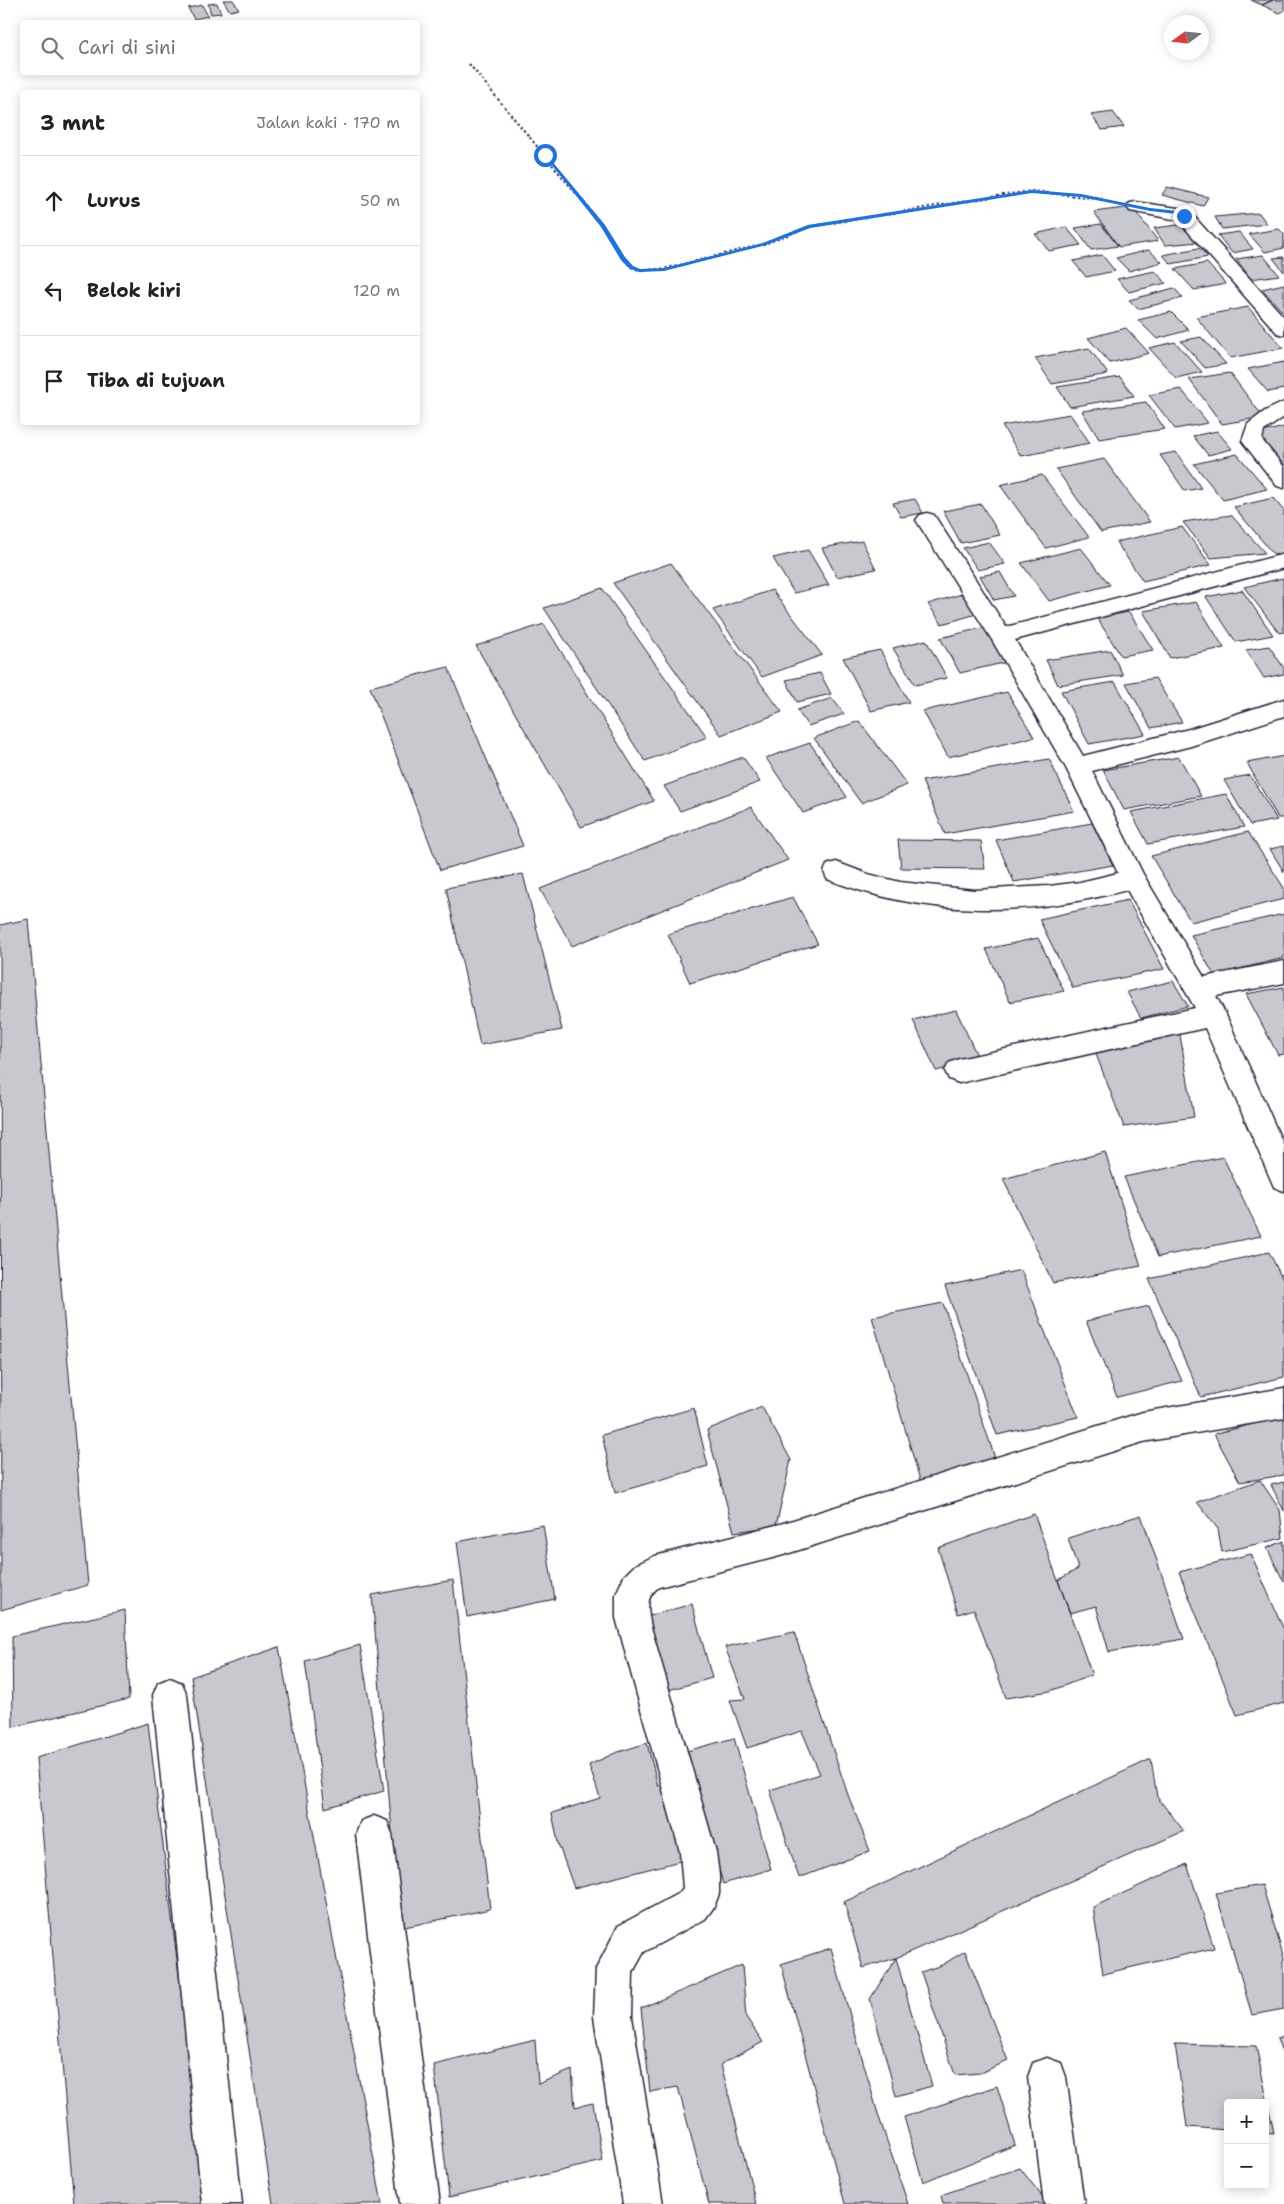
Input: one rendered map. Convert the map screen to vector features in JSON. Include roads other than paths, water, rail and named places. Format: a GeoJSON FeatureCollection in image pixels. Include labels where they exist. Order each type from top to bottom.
{"type":"FeatureCollection","features":[{"type":"Feature","properties":{"kind":"street"},"geometry":{"type":"LineString","coordinates":[[1136,207],[1178,213],[1184,216],[1284,329]]}},
{"type":"Feature","properties":{"kind":"street"},"geometry":{"type":"LineString","coordinates":[[1284,408],[1255,428],[1252,441],[1284,481]]}},
{"type":"Feature","properties":{"kind":"street"},"geometry":{"type":"LineString","coordinates":[[927,520],[1001,636],[1077,766],[1133,879],[1199,989],[1213,1015],[1284,1178]]}},
{"type":"Feature","properties":{"kind":"street"},"geometry":{"type":"LineString","coordinates":[[1001,636],[1284,561]]}},
{"type":"Feature","properties":{"kind":"street"},"geometry":{"type":"LineString","coordinates":[[1077,766],[1191,737],[1284,708]]}},
{"type":"Feature","properties":{"kind":"street"},"geometry":{"type":"LineString","coordinates":[[836,872],[876,886],[967,899],[1014,900],[1074,893],[1133,879]]}},
{"type":"Feature","properties":{"kind":"street"},"geometry":{"type":"LineString","coordinates":[[1199,989],[1284,972]]}},
{"type":"Feature","properties":{"kind":"street"},"geometry":{"type":"LineString","coordinates":[[959,1071],[1213,1015]]}},
{"type":"Feature","properties":{"kind":"street"},"geometry":{"type":"LineString","coordinates":[[643,2204],[614,2016],[614,1969],[630,1939],[692,1906],[701,1894],[701,1875],[698,1852],[634,1626],[630,1607],[636,1584],[645,1576],[655,1572],[780,1540],[1143,1427],[1284,1403]]}},
{"type":"Feature","properties":{"kind":"street"},"geometry":{"type":"LineString","coordinates":[[170,1695],[222,2204]]}},
{"type":"Feature","properties":{"kind":"street"},"geometry":{"type":"LineString","coordinates":[[374,1834],[420,2204]]}},
{"type":"Feature","properties":{"kind":"street"},"geometry":{"type":"LineString","coordinates":[[1048,2077],[1064,2204]]}}]}
